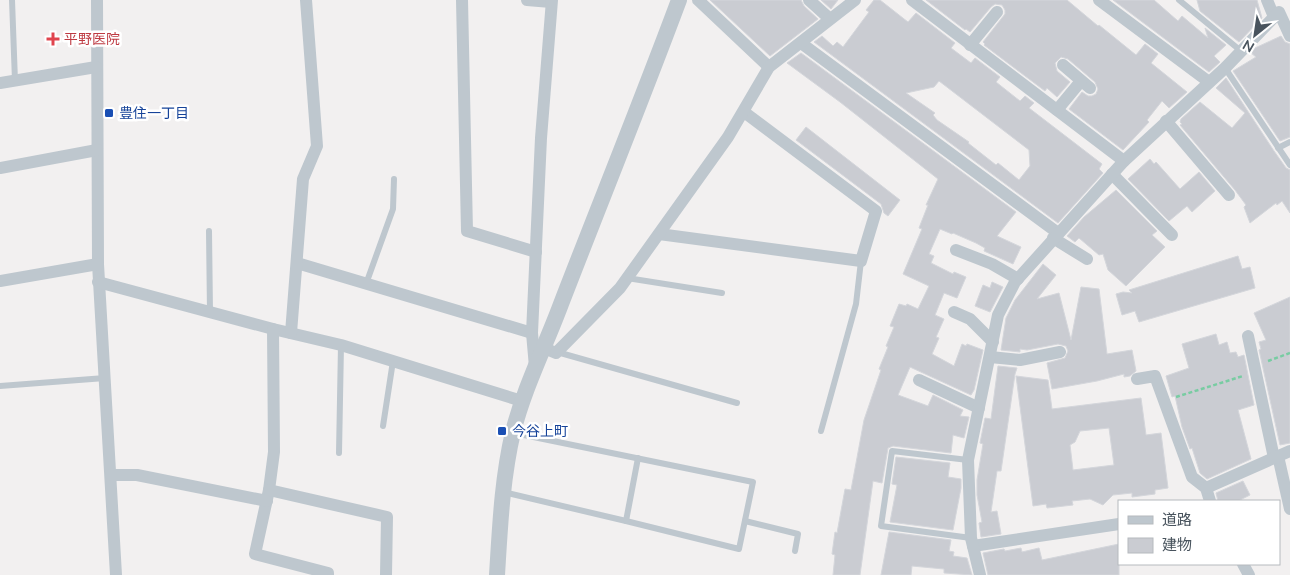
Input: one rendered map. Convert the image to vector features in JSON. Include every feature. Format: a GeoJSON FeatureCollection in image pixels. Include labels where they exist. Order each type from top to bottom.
{"type":"FeatureCollection","features":[{"type":"Feature","properties":{"kind":"street"},"geometry":{"type":"LineString","coordinates":[[96,0],[98,282],[116,575]]}},
{"type":"Feature","properties":{"kind":"street"},"geometry":{"type":"LineString","coordinates":[[291,332],[303,179],[317,146],[306,0]]}},
{"type":"Feature","properties":{"kind":"street"},"geometry":{"type":"LineString","coordinates":[[462,0],[467,231],[536,252]]}},
{"type":"Feature","properties":{"kind":"street"},"geometry":{"type":"LineString","coordinates":[[527,0],[552,1],[541,138],[532,333],[536,368]]}},
{"type":"Feature","properties":{"kind":"street"},"geometry":{"type":"LineString","coordinates":[[551,350],[595,216],[679,0]]}},
{"type":"Feature","properties":{"kind":"street"},"geometry":{"type":"LineString","coordinates":[[698,0],[768,67]]}},
{"type":"Feature","properties":{"kind":"street"},"geometry":{"type":"LineString","coordinates":[[809,0],[830,19]]}},
{"type":"Feature","properties":{"kind":"street"},"geometry":{"type":"LineString","coordinates":[[496,575],[503,492],[513,433],[522,401],[536,368],[551,350],[620,288],[728,138],[768,67],[855,0]]}},
{"type":"Feature","properties":{"kind":"street"},"geometry":{"type":"LineString","coordinates":[[912,0],[1124,161]]}},
{"type":"Feature","properties":{"kind":"street"},"geometry":{"type":"LineString","coordinates":[[1099,0],[1209,82]]}},
{"type":"Feature","properties":{"kind":"street"},"geometry":{"type":"LineString","coordinates":[[1267,0],[1273,15]]}},
{"type":"Feature","properties":{"kind":"street"},"geometry":{"type":"LineString","coordinates":[[980,575],[972,542],[968,460],[998,315],[1018,278],[1056,235],[1124,161],[1225,68],[1285,0]]}},
{"type":"Feature","properties":{"kind":"street"},"geometry":{"type":"LineString","coordinates":[[970,44],[997,12]]}},
{"type":"Feature","properties":{"kind":"street"},"geometry":{"type":"LineString","coordinates":[[1273,15],[1279,12],[1290,36]]}},
{"type":"Feature","properties":{"kind":"street"},"geometry":{"type":"LineString","coordinates":[[801,43],[1087,259]]}},
{"type":"Feature","properties":{"kind":"street"},"geometry":{"type":"LineString","coordinates":[[1057,110],[1086,84],[1063,66]]}},
{"type":"Feature","properties":{"kind":"street"},"geometry":{"type":"LineString","coordinates":[[0,84],[96,67]]}},
{"type":"Feature","properties":{"kind":"street"},"geometry":{"type":"LineString","coordinates":[[659,234],[861,261],[876,211],[744,112]]}},
{"type":"Feature","properties":{"kind":"street"},"geometry":{"type":"LineString","coordinates":[[1166,121],[1228,195]]}},
{"type":"Feature","properties":{"kind":"street"},"geometry":{"type":"LineString","coordinates":[[0,168],[97,150]]}},
{"type":"Feature","properties":{"kind":"street"},"geometry":{"type":"LineString","coordinates":[[1112,174],[1172,235]]}},
{"type":"Feature","properties":{"kind":"street"},"geometry":{"type":"LineString","coordinates":[[956,250],[992,264],[1018,278]]}},
{"type":"Feature","properties":{"kind":"street"},"geometry":{"type":"LineString","coordinates":[[297,263],[532,333]]}},
{"type":"Feature","properties":{"kind":"street"},"geometry":{"type":"LineString","coordinates":[[0,281],[98,264]]}},
{"type":"Feature","properties":{"kind":"street"},"geometry":{"type":"LineString","coordinates":[[98,282],[210,313],[341,345],[522,401]]}},
{"type":"Feature","properties":{"kind":"street"},"geometry":{"type":"LineString","coordinates":[[954,312],[970,319],[993,342]]}},
{"type":"Feature","properties":{"kind":"street"},"geometry":{"type":"LineString","coordinates":[[272,329],[274,452],[268,496],[255,554],[328,573],[328,575]]}},
{"type":"Feature","properties":{"kind":"street"},"geometry":{"type":"LineString","coordinates":[[1248,336],[1255,369],[1281,455],[1290,509]]}},
{"type":"Feature","properties":{"kind":"street"},"geometry":{"type":"LineString","coordinates":[[990,357],[1020,360],[1060,352]]}},
{"type":"Feature","properties":{"kind":"street"},"geometry":{"type":"LineString","coordinates":[[1137,379],[1155,376],[1192,477],[1206,488],[1210,500]]}},
{"type":"Feature","properties":{"kind":"street"},"geometry":{"type":"LineString","coordinates":[[919,380],[979,408]]}},
{"type":"Feature","properties":{"kind":"street"},"geometry":{"type":"LineString","coordinates":[[1206,488],[1281,455]]}},
{"type":"Feature","properties":{"kind":"street"},"geometry":{"type":"LineString","coordinates":[[111,475],[137,475],[387,517],[386,575]]}},
{"type":"Feature","properties":{"kind":"street"},"geometry":{"type":"LineString","coordinates":[[972,542],[1118,524]]}},
{"type":"Feature","properties":{"kind":"lane"},"geometry":{"type":"LineString","coordinates":[[12,0],[15,81]]}},
{"type":"Feature","properties":{"kind":"lane"},"geometry":{"type":"LineString","coordinates":[[1179,0],[1240,51]]}},
{"type":"Feature","properties":{"kind":"lane"},"geometry":{"type":"LineString","coordinates":[[1225,68],[1290,165]]}},
{"type":"Feature","properties":{"kind":"lane"},"geometry":{"type":"LineString","coordinates":[[1278,148],[1290,142]]}},
{"type":"Feature","properties":{"kind":"lane"},"geometry":{"type":"LineString","coordinates":[[366,284],[393,209],[394,179]]}},
{"type":"Feature","properties":{"kind":"lane"},"geometry":{"type":"LineString","coordinates":[[209,231],[210,313]]}},
{"type":"Feature","properties":{"kind":"lane"},"geometry":{"type":"LineString","coordinates":[[822,431],[856,304],[861,261]]}},
{"type":"Feature","properties":{"kind":"lane"},"geometry":{"type":"LineString","coordinates":[[627,278],[722,293]]}},
{"type":"Feature","properties":{"kind":"lane"},"geometry":{"type":"LineString","coordinates":[[339,452],[341,345]]}},
{"type":"Feature","properties":{"kind":"lane"},"geometry":{"type":"LineString","coordinates":[[551,350],[737,403]]}},
{"type":"Feature","properties":{"kind":"lane"},"geometry":{"type":"LineString","coordinates":[[383,426],[392,361]]}},
{"type":"Feature","properties":{"kind":"lane"},"geometry":{"type":"LineString","coordinates":[[0,386],[105,378]]}},
{"type":"Feature","properties":{"kind":"lane"},"geometry":{"type":"LineString","coordinates":[[503,492],[739,549],[753,482],[513,433]]}},
{"type":"Feature","properties":{"kind":"lane"},"geometry":{"type":"LineString","coordinates":[[968,460],[892,451],[881,526],[972,542]]}},
{"type":"Feature","properties":{"kind":"lane"},"geometry":{"type":"LineString","coordinates":[[626,521],[638,458]]}},
{"type":"Feature","properties":{"kind":"lane"},"geometry":{"type":"LineString","coordinates":[[745,521],[798,534],[795,551]]}},
{"type":"Feature","properties":{"kind":"path"},"geometry":{"type":"LineString","coordinates":[[1165,401],[1255,369],[1290,353]]}},
{"type":"Feature","properties":{"kind":"building"},"geometry":{"type":"Polygon","coordinates":[[[710,0],[801,0],[804,6],[818,19],[770,56],[710,0]]]}},
{"type":"Feature","properties":{"kind":"building"},"geometry":{"type":"Polygon","coordinates":[[[821,0],[838,0],[831,9],[821,0]]]}},
{"type":"Feature","properties":{"kind":"building"},"geometry":{"type":"Polygon","coordinates":[[[874,0],[880,0],[908,22],[916,13],[955,43],[951,48],[971,63],[975,58],[1000,77],[996,82],[1020,101],[1025,96],[1034,103],[1029,108],[1102,164],[1099,169],[1103,173],[1058,223],[814,42],[822,36],[833,46],[837,42],[843,47],[869,12],[866,10],[874,0]],[[939,81],[934,87],[906,93],[935,113],[933,115],[937,120],[1019,180],[1030,166],[1029,150],[939,81]]]}},
{"type":"Feature","properties":{"kind":"building"},"geometry":{"type":"Polygon","coordinates":[[[926,0],[1067,0],[1136,55],[1145,44],[1158,54],[1151,63],[1187,92],[1169,108],[1162,101],[1147,120],[1149,122],[1123,150],[1069,109],[1082,92],[1092,96],[1096,94],[1098,89],[1095,82],[1068,59],[1061,57],[1055,63],[1057,71],[1070,82],[1057,97],[1047,88],[1045,91],[984,45],[983,42],[1005,14],[1002,5],[995,4],[991,7],[970,32],[926,0]]]}},
{"type":"Feature","properties":{"kind":"building"},"geometry":{"type":"Polygon","coordinates":[[[1113,0],[1154,0],[1178,21],[1182,16],[1208,38],[1205,28],[1226,45],[1214,56],[1220,62],[1209,72],[1113,0]]]}},
{"type":"Feature","properties":{"kind":"building"},"geometry":{"type":"Polygon","coordinates":[[[1197,0],[1257,0],[1262,18],[1239,42],[1200,11],[1197,0]]]}},
{"type":"Feature","properties":{"kind":"building"},"geometry":{"type":"Polygon","coordinates":[[[1281,36],[1285,42],[1290,44],[1290,137],[1280,141],[1233,71],[1256,57],[1251,53],[1255,48],[1281,36]]]}},
{"type":"Feature","properties":{"kind":"building"},"geometry":{"type":"Polygon","coordinates":[[[801,53],[1016,212],[997,236],[1021,247],[1013,264],[984,251],[985,248],[976,243],[940,229],[929,254],[934,256],[931,263],[953,274],[954,272],[966,277],[957,298],[944,293],[935,315],[944,319],[936,337],[939,338],[932,354],[954,366],[962,344],[983,350],[974,390],[971,395],[910,367],[898,395],[928,406],[933,395],[963,410],[960,416],[969,417],[964,438],[953,435],[951,453],[893,446],[888,448],[882,483],[873,481],[860,575],[833,575],[835,555],[832,554],[835,532],[837,533],[845,489],[851,490],[864,420],[881,370],[879,369],[888,347],[886,346],[894,327],[890,326],[899,304],[906,306],[907,304],[918,309],[929,286],[903,274],[922,229],[919,228],[928,205],[926,205],[938,179],[787,63],[801,53]]]}},
{"type":"Feature","properties":{"kind":"building"},"geometry":{"type":"Polygon","coordinates":[[[1226,78],[1274,151],[1286,168],[1290,170],[1290,213],[1282,201],[1277,205],[1276,203],[1250,223],[1244,207],[1246,205],[1180,125],[1182,124],[1180,122],[1181,119],[1200,102],[1232,128],[1245,113],[1216,88],[1226,78]]]}},
{"type":"Feature","properties":{"kind":"building"},"geometry":{"type":"Polygon","coordinates":[[[806,127],[900,200],[888,216],[884,213],[881,204],[796,140],[806,127]]]}},
{"type":"Feature","properties":{"kind":"building"},"geometry":{"type":"Polygon","coordinates":[[[1150,159],[1154,164],[1156,162],[1180,189],[1199,172],[1215,191],[1192,212],[1187,206],[1169,221],[1128,179],[1150,159]]]}},
{"type":"Feature","properties":{"kind":"building"},"geometry":{"type":"Polygon","coordinates":[[[1116,190],[1157,231],[1152,235],[1165,247],[1126,286],[1108,270],[1103,254],[1099,255],[1079,238],[1075,242],[1067,236],[1084,217],[1116,190]]]}},
{"type":"Feature","properties":{"kind":"building"},"geometry":{"type":"Polygon","coordinates":[[[1238,256],[1242,269],[1250,267],[1255,288],[1139,322],[1135,311],[1122,315],[1116,294],[1123,292],[1132,293],[1129,290],[1238,256]]]}},
{"type":"Feature","properties":{"kind":"building"},"geometry":{"type":"Polygon","coordinates":[[[1043,264],[1056,275],[1037,299],[1059,293],[1071,340],[1081,287],[1099,289],[1107,354],[1132,350],[1136,371],[1130,376],[1124,377],[1124,374],[1052,389],[1047,363],[1065,358],[1068,351],[1066,346],[1058,344],[1027,350],[1020,349],[1020,352],[1001,350],[1006,318],[1015,300],[1043,264]]]}},
{"type":"Feature","properties":{"kind":"building"},"geometry":{"type":"Polygon","coordinates":[[[992,282],[1003,287],[990,312],[975,306],[983,285],[990,288],[992,282]]]}},
{"type":"Feature","properties":{"kind":"building"},"geometry":{"type":"Polygon","coordinates":[[[1290,297],[1290,443],[1280,445],[1259,350],[1261,349],[1259,342],[1266,340],[1254,313],[1290,297]]]}},
{"type":"Feature","properties":{"kind":"building"},"geometry":{"type":"Polygon","coordinates":[[[1216,334],[1219,345],[1227,342],[1230,353],[1236,352],[1238,357],[1244,355],[1254,405],[1238,410],[1251,459],[1207,479],[1200,473],[1192,448],[1190,449],[1182,427],[1175,396],[1172,397],[1166,376],[1189,368],[1182,344],[1216,334]]]}},
{"type":"Feature","properties":{"kind":"building"},"geometry":{"type":"Polygon","coordinates":[[[998,366],[1017,368],[1001,471],[997,471],[991,512],[997,511],[1001,534],[981,537],[979,523],[982,522],[977,495],[977,480],[983,444],[980,443],[985,418],[991,419],[998,366]]]}},
{"type":"Feature","properties":{"kind":"building"},"geometry":{"type":"Polygon","coordinates":[[[1016,376],[1048,380],[1052,409],[1141,398],[1146,435],[1161,433],[1168,488],[1155,490],[1155,494],[1132,497],[1132,493],[1113,495],[1103,505],[1090,499],[1072,501],[1073,505],[1047,508],[1046,504],[1033,506],[1016,376]],[[1109,428],[1080,431],[1075,442],[1070,445],[1073,470],[1114,465],[1109,428]]]}},
{"type":"Feature","properties":{"kind":"building"},"geometry":{"type":"Polygon","coordinates":[[[896,457],[950,463],[948,477],[961,479],[953,530],[890,522],[897,485],[892,484],[896,457]]]}},
{"type":"Feature","properties":{"kind":"building"},"geometry":{"type":"Polygon","coordinates":[[[1243,481],[1250,495],[1240,500],[1218,500],[1216,493],[1243,481]]]}},
{"type":"Feature","properties":{"kind":"building"},"geometry":{"type":"Polygon","coordinates":[[[889,532],[951,540],[949,551],[954,552],[953,556],[967,558],[972,575],[944,573],[944,569],[912,566],[911,575],[881,575],[889,532]]]}},
{"type":"Feature","properties":{"kind":"building"},"geometry":{"type":"Polygon","coordinates":[[[1118,544],[1119,575],[988,575],[983,553],[1021,548],[1022,552],[1039,548],[1042,560],[1118,544]]]}},
{"type":"Feature","properties":{"kind":"place","name":"平野医院"},"geometry":{"type":"Point","coordinates":[53,39]}},
{"type":"Feature","properties":{"kind":"place","name":"豊住一丁目"},"geometry":{"type":"Point","coordinates":[109,113]}},
{"type":"Feature","properties":{"kind":"place","name":"今谷上町"},"geometry":{"type":"Point","coordinates":[502,431]}}]}
